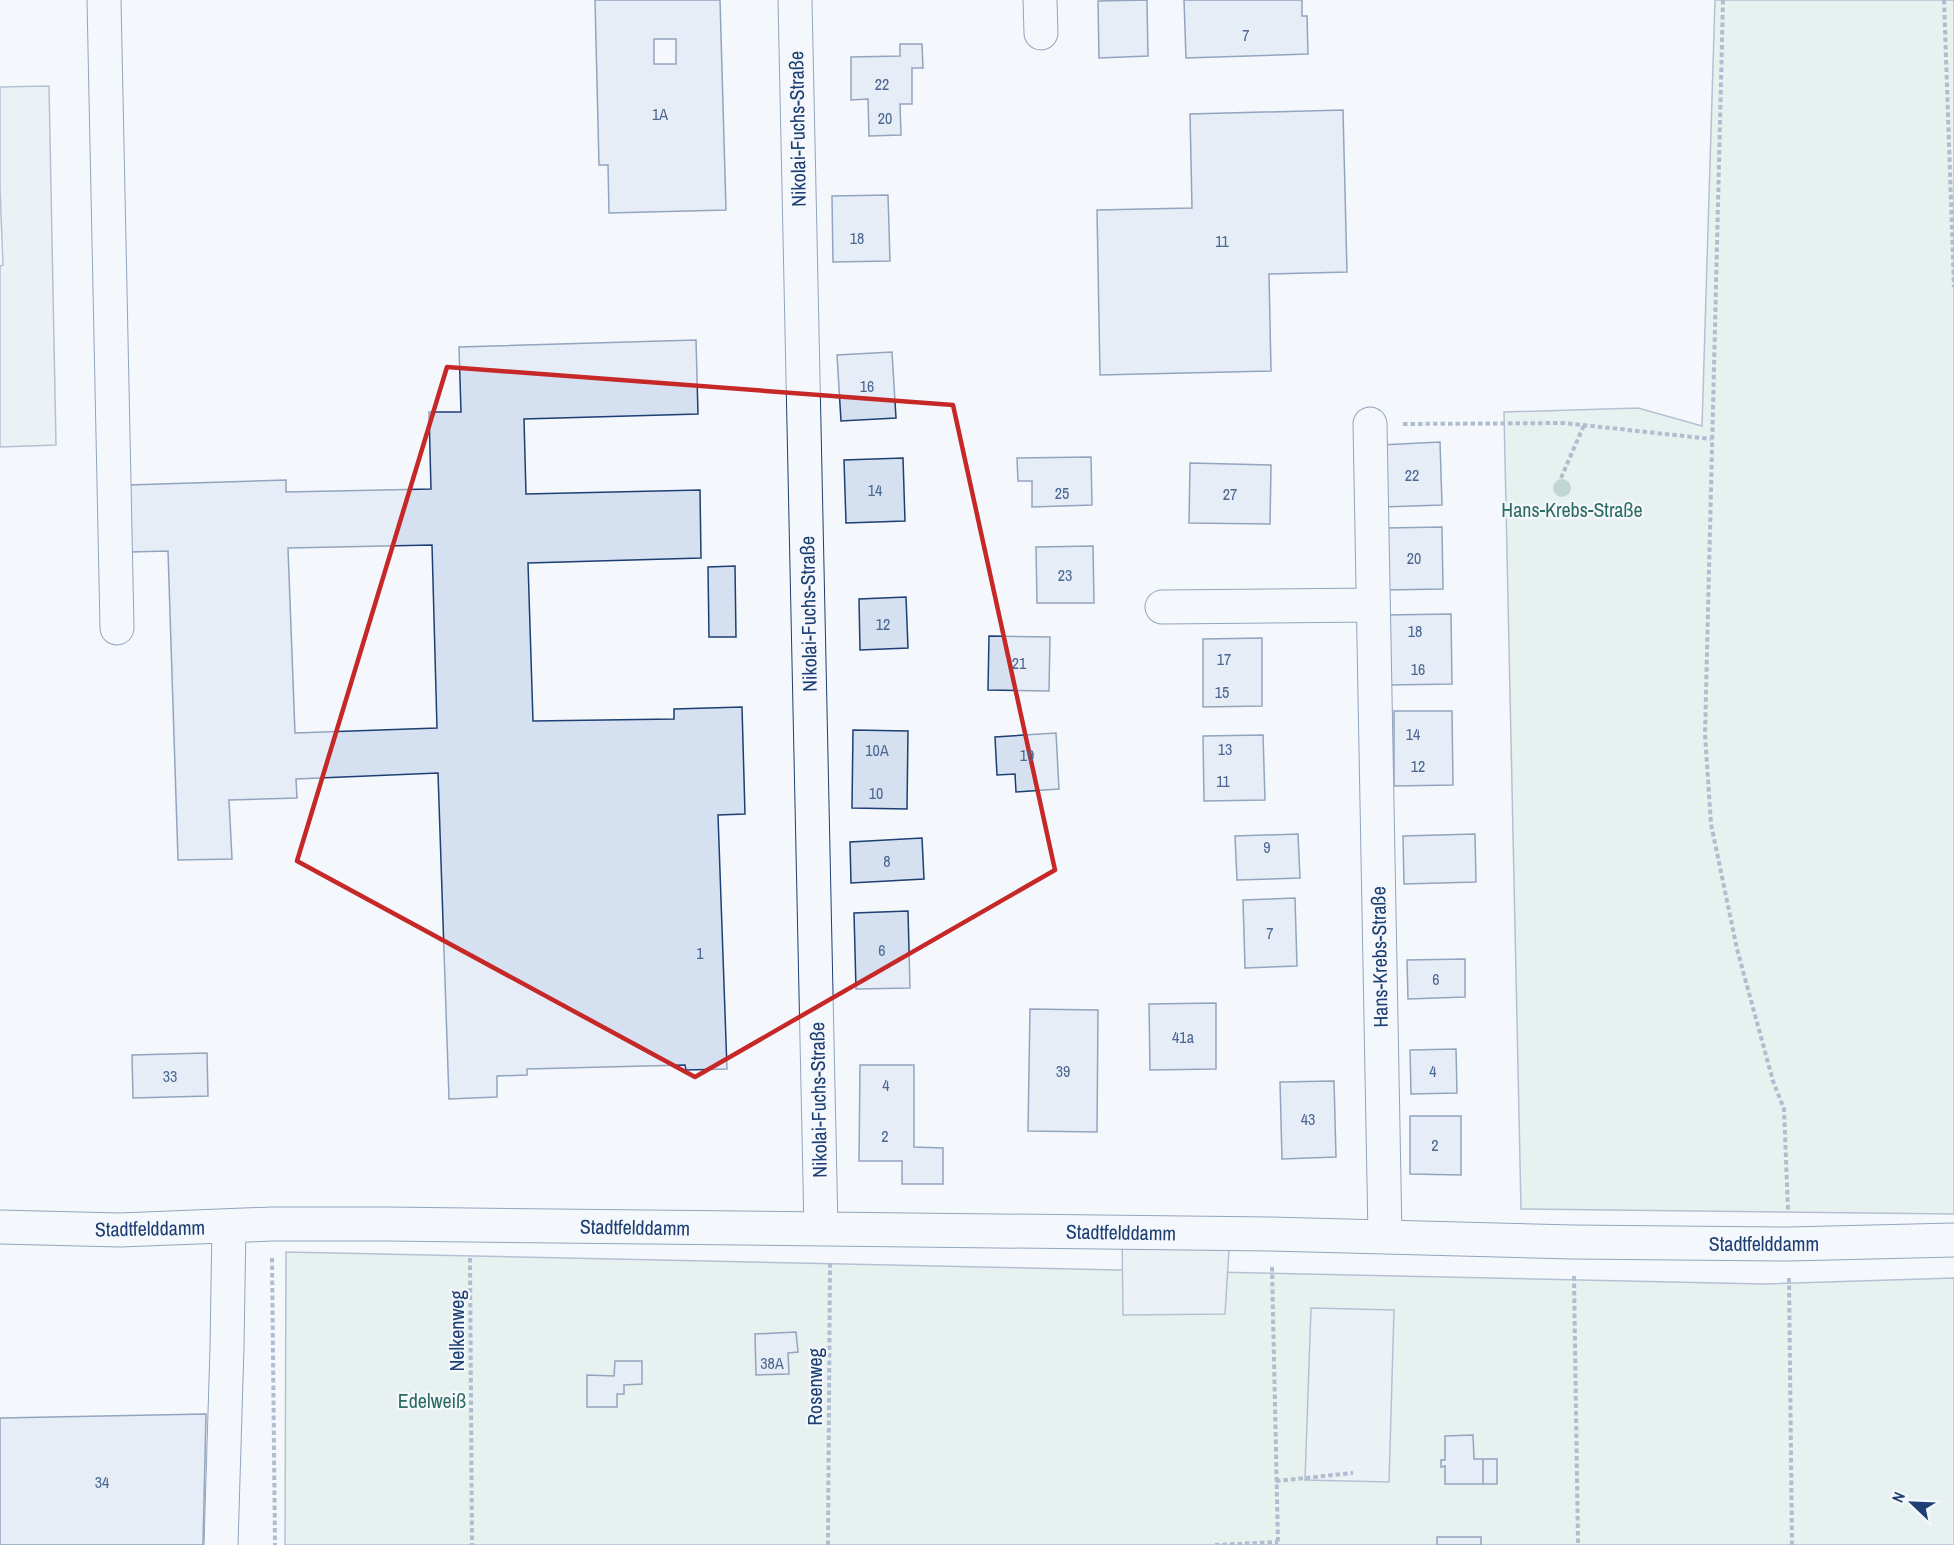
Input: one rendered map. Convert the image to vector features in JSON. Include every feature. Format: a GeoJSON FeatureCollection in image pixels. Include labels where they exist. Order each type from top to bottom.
{"type":"FeatureCollection","features":[{"type":"Feature","properties":{"kind":"street"},"geometry":{"type":"LineString","coordinates":[[104,0],[117,628]]}},
{"type":"Feature","properties":{"kind":"street","name":"Nikolai-Fuchs-Straße"},"geometry":{"type":"LineString","coordinates":[[795,0],[826,1229]]}},
{"type":"Feature","properties":{"kind":"street"},"geometry":{"type":"LineString","coordinates":[[1040,0],[1041,33]]}},
{"type":"Feature","properties":{"kind":"street","name":"Hans-Krebs-Straße"},"geometry":{"type":"LineString","coordinates":[[1370,424],[1385,1236]]}},
{"type":"Feature","properties":{"kind":"street"},"geometry":{"type":"LineString","coordinates":[[1162,607],[1372,605]]}},
{"type":"Feature","properties":{"kind":"street","name":"Stadtfelddamm"},"geometry":{"type":"LineString","coordinates":[[0,1227],[120,1230],[272,1224],[826,1229],[1271,1234],[1573,1242],[1789,1244],[1954,1240]]}},
{"type":"Feature","properties":{"kind":"street"},"geometry":{"type":"LineString","coordinates":[[221,1545],[229,1226]]}},
{"type":"Feature","properties":{"kind":"path"},"geometry":{"type":"LineString","coordinates":[[1723,0],[1705,734],[1711,824],[1737,949],[1773,1081],[1784,1109],[1789,1244],[1792,1545]]}},
{"type":"Feature","properties":{"kind":"path"},"geometry":{"type":"LineString","coordinates":[[1944,0],[1954,287]]}},
{"type":"Feature","properties":{"kind":"path"},"geometry":{"type":"LineString","coordinates":[[1370,424],[1564,423],[1711,439]]}},
{"type":"Feature","properties":{"kind":"path"},"geometry":{"type":"LineString","coordinates":[[1561,478],[1584,424]]}},
{"type":"Feature","properties":{"kind":"path"},"geometry":{"type":"LineString","coordinates":[[272,1224],[275,1545]]}},
{"type":"Feature","properties":{"kind":"path","name":"Nelkenweg"},"geometry":{"type":"LineString","coordinates":[[470,1226],[472,1545]]}},
{"type":"Feature","properties":{"kind":"path","name":"Rosenweg"},"geometry":{"type":"LineString","coordinates":[[826,1229],[828,1545]]}},
{"type":"Feature","properties":{"kind":"path"},"geometry":{"type":"LineString","coordinates":[[1215,1545],[1278,1544],[1271,1234]]}},
{"type":"Feature","properties":{"kind":"path"},"geometry":{"type":"LineString","coordinates":[[1573,1242],[1578,1545]]}},
{"type":"Feature","properties":{"kind":"path"},"geometry":{"type":"LineString","coordinates":[[1276,1480],[1353,1473]]}},
{"type":"Feature","properties":{"kind":"highlighted area"},"geometry":{"type":"Polygon","coordinates":[[[447,367],[953,405],[1055,870],[695,1077],[297,861],[447,367]]]}},
{"type":"Feature","properties":{"kind":"green space"},"geometry":{"type":"Polygon","coordinates":[[[1715,0],[1954,0],[1954,1214],[1521,1209],[1504,412],[1638,408],[1702,426],[1715,0]]]}},
{"type":"Feature","properties":{"kind":"green space","name":"Edelweiß"},"geometry":{"type":"Polygon","coordinates":[[[286,1252],[1763,1284],[1954,1278],[1954,1545],[285,1545],[286,1252]]]}},
{"type":"Feature","properties":{"kind":"shaded area"},"geometry":{"type":"Polygon","coordinates":[[[49,86],[56,445],[0,447],[0,266],[3,265],[0,87],[49,86]]]}},
{"type":"Feature","properties":{"kind":"shaded area"},"geometry":{"type":"Polygon","coordinates":[[[1122,1232],[1230,1234],[1225,1314],[1123,1315],[1122,1232]]]}},
{"type":"Feature","properties":{"kind":"shaded area"},"geometry":{"type":"Polygon","coordinates":[[[1311,1308],[1394,1310],[1389,1482],[1305,1480],[1311,1308]]]}},
{"type":"Feature","properties":{"kind":"building"},"geometry":{"type":"Polygon","coordinates":[[[595,0],[720,0],[726,210],[609,213],[608,165],[599,165],[595,0]],[[654,39],[654,64],[676,64],[676,39],[654,39]]]}},
{"type":"Feature","properties":{"kind":"building"},"geometry":{"type":"Polygon","coordinates":[[[1147,0],[1148,56],[1099,58],[1098,1],[1147,0]]]}},
{"type":"Feature","properties":{"kind":"building"},"geometry":{"type":"Polygon","coordinates":[[[1184,0],[1302,0],[1302,16],[1307,16],[1308,54],[1186,58],[1184,0]]]}},
{"type":"Feature","properties":{"kind":"building"},"geometry":{"type":"Polygon","coordinates":[[[900,44],[922,44],[923,68],[912,68],[912,104],[900,104],[901,135],[869,136],[868,99],[851,100],[851,57],[900,56],[900,44]]]}},
{"type":"Feature","properties":{"kind":"building"},"geometry":{"type":"Polygon","coordinates":[[[1343,110],[1347,272],[1269,274],[1271,371],[1100,375],[1097,210],[1192,208],[1190,114],[1343,110]]]}},
{"type":"Feature","properties":{"kind":"building"},"geometry":{"type":"Polygon","coordinates":[[[888,195],[890,261],[833,262],[832,196],[888,195]]]}},
{"type":"Feature","properties":{"kind":"building"},"geometry":{"type":"Polygon","coordinates":[[[696,340],[698,414],[524,419],[526,494],[700,490],[701,558],[528,563],[533,721],[674,719],[674,709],[742,707],[745,814],[718,815],[727,1069],[686,1070],[685,1065],[527,1069],[527,1075],[497,1076],[497,1097],[449,1099],[438,773],[296,779],[297,798],[229,800],[232,859],[178,860],[168,551],[130,552],[128,485],[286,480],[286,492],[431,489],[429,412],[461,412],[459,347],[696,340]],[[432,545],[288,548],[295,733],[437,728],[432,545]]]}},
{"type":"Feature","properties":{"kind":"building"},"geometry":{"type":"Polygon","coordinates":[[[892,352],[896,418],[841,421],[837,355],[892,352]]]}},
{"type":"Feature","properties":{"kind":"building"},"geometry":{"type":"Polygon","coordinates":[[[1440,442],[1442,505],[1383,507],[1381,445],[1440,442]]]}},
{"type":"Feature","properties":{"kind":"building"},"geometry":{"type":"Polygon","coordinates":[[[1091,457],[1092,505],[1032,507],[1032,481],[1018,481],[1017,458],[1091,457]]]}},
{"type":"Feature","properties":{"kind":"building"},"geometry":{"type":"Polygon","coordinates":[[[903,458],[905,521],[846,523],[844,460],[903,458]]]}},
{"type":"Feature","properties":{"kind":"building"},"geometry":{"type":"Polygon","coordinates":[[[1190,463],[1271,465],[1270,524],[1189,523],[1190,463]]]}},
{"type":"Feature","properties":{"kind":"building"},"geometry":{"type":"Polygon","coordinates":[[[1442,527],[1443,589],[1385,590],[1385,528],[1442,527]]]}},
{"type":"Feature","properties":{"kind":"building"},"geometry":{"type":"Polygon","coordinates":[[[1093,546],[1094,603],[1037,603],[1036,547],[1093,546]]]}},
{"type":"Feature","properties":{"kind":"building"},"geometry":{"type":"Polygon","coordinates":[[[735,566],[736,637],[709,637],[708,567],[735,566]]]}},
{"type":"Feature","properties":{"kind":"building"},"geometry":{"type":"Polygon","coordinates":[[[906,597],[908,648],[860,650],[859,599],[906,597]]]}},
{"type":"Feature","properties":{"kind":"building"},"geometry":{"type":"Polygon","coordinates":[[[1451,614],[1452,684],[1388,685],[1386,615],[1451,614]]]}},
{"type":"Feature","properties":{"kind":"building"},"geometry":{"type":"Polygon","coordinates":[[[989,636],[1050,637],[1049,691],[988,690],[989,636]]]}},
{"type":"Feature","properties":{"kind":"building"},"geometry":{"type":"Polygon","coordinates":[[[1262,638],[1262,706],[1203,707],[1203,639],[1262,638]]]}},
{"type":"Feature","properties":{"kind":"building"},"geometry":{"type":"Polygon","coordinates":[[[1394,711],[1452,711],[1453,785],[1394,786],[1394,711]]]}},
{"type":"Feature","properties":{"kind":"building"},"geometry":{"type":"Polygon","coordinates":[[[853,730],[908,731],[907,809],[852,808],[853,730]]]}},
{"type":"Feature","properties":{"kind":"building"},"geometry":{"type":"Polygon","coordinates":[[[1056,733],[1059,789],[1016,792],[1015,774],[997,775],[995,737],[1056,733]]]}},
{"type":"Feature","properties":{"kind":"building"},"geometry":{"type":"Polygon","coordinates":[[[1263,735],[1265,800],[1204,801],[1203,736],[1263,735]]]}},
{"type":"Feature","properties":{"kind":"building"},"geometry":{"type":"Polygon","coordinates":[[[1298,834],[1300,878],[1237,880],[1235,836],[1298,834]]]}},
{"type":"Feature","properties":{"kind":"building"},"geometry":{"type":"Polygon","coordinates":[[[1475,834],[1476,882],[1404,884],[1403,836],[1475,834]]]}},
{"type":"Feature","properties":{"kind":"building"},"geometry":{"type":"Polygon","coordinates":[[[922,838],[924,879],[851,883],[850,842],[922,838]]]}},
{"type":"Feature","properties":{"kind":"building"},"geometry":{"type":"Polygon","coordinates":[[[1295,898],[1297,966],[1245,968],[1243,900],[1295,898]]]}},
{"type":"Feature","properties":{"kind":"building"},"geometry":{"type":"Polygon","coordinates":[[[908,911],[910,988],[856,989],[854,913],[908,911]]]}},
{"type":"Feature","properties":{"kind":"building"},"geometry":{"type":"Polygon","coordinates":[[[1465,959],[1465,997],[1408,999],[1407,960],[1465,959]]]}},
{"type":"Feature","properties":{"kind":"building"},"geometry":{"type":"Polygon","coordinates":[[[1216,1003],[1216,1069],[1150,1070],[1149,1004],[1216,1003]]]}},
{"type":"Feature","properties":{"kind":"building"},"geometry":{"type":"Polygon","coordinates":[[[1030,1009],[1098,1010],[1097,1132],[1028,1131],[1030,1009]]]}},
{"type":"Feature","properties":{"kind":"building"},"geometry":{"type":"Polygon","coordinates":[[[1456,1049],[1457,1093],[1411,1094],[1410,1050],[1456,1049]]]}},
{"type":"Feature","properties":{"kind":"building"},"geometry":{"type":"Polygon","coordinates":[[[207,1053],[208,1096],[133,1098],[132,1055],[207,1053]]]}},
{"type":"Feature","properties":{"kind":"building"},"geometry":{"type":"Polygon","coordinates":[[[860,1065],[914,1065],[914,1147],[943,1148],[943,1184],[902,1184],[902,1161],[859,1161],[860,1065]]]}},
{"type":"Feature","properties":{"kind":"building"},"geometry":{"type":"Polygon","coordinates":[[[1334,1081],[1336,1157],[1282,1159],[1280,1082],[1334,1081]]]}},
{"type":"Feature","properties":{"kind":"building"},"geometry":{"type":"Polygon","coordinates":[[[1410,1116],[1461,1116],[1461,1175],[1410,1174],[1410,1116]]]}},
{"type":"Feature","properties":{"kind":"building"},"geometry":{"type":"Polygon","coordinates":[[[796,1332],[798,1352],[788,1353],[789,1374],[756,1375],[755,1334],[796,1332]]]}},
{"type":"Feature","properties":{"kind":"building"},"geometry":{"type":"Polygon","coordinates":[[[615,1361],[642,1361],[642,1384],[624,1385],[624,1394],[617,1394],[617,1407],[587,1407],[587,1375],[614,1376],[615,1361]]]}},
{"type":"Feature","properties":{"kind":"building"},"geometry":{"type":"Polygon","coordinates":[[[206,1414],[203,1545],[0,1545],[0,1418],[206,1414]]]}},
{"type":"Feature","properties":{"kind":"building"},"geometry":{"type":"Polygon","coordinates":[[[1473,1435],[1474,1459],[1483,1459],[1483,1484],[1445,1484],[1445,1466],[1441,1467],[1441,1460],[1445,1460],[1445,1436],[1473,1435]]]}},
{"type":"Feature","properties":{"kind":"building"},"geometry":{"type":"Polygon","coordinates":[[[1483,1459],[1497,1459],[1497,1484],[1483,1484],[1483,1459]]]}},
{"type":"Feature","properties":{"kind":"building"},"geometry":{"type":"Polygon","coordinates":[[[1437,1537],[1481,1537],[1481,1545],[1437,1545],[1437,1537]]]}}]}
